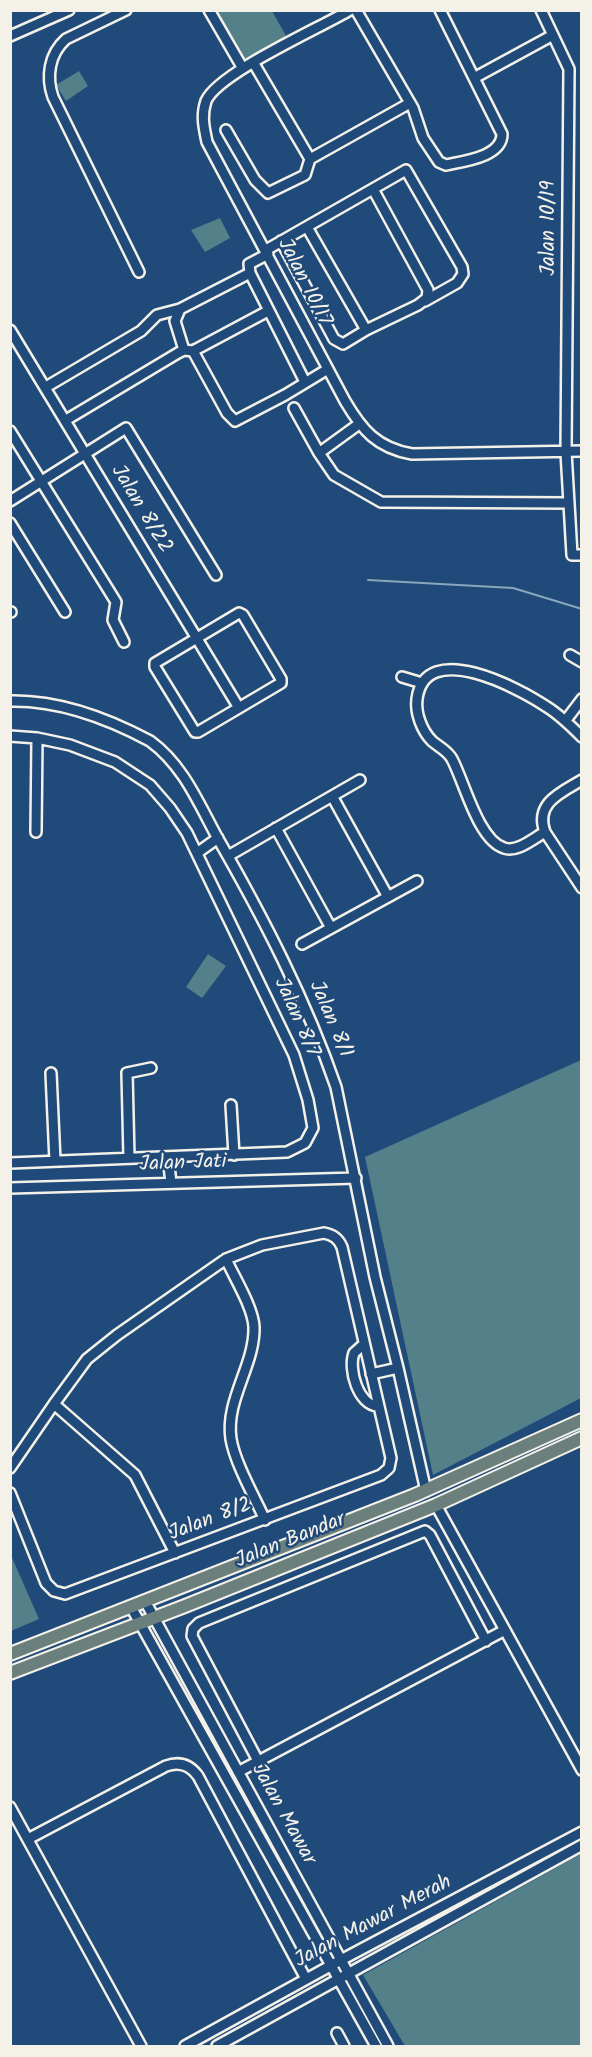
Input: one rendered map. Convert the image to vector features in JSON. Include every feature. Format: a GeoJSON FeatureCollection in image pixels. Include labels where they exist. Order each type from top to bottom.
{"type":"FeatureCollection","features":[{"type":"Feature","properties":{"kind":"main road","name":"Jalan Bandar"},"geometry":{"type":"LineString","coordinates":[[10,1654],[426,1491],[582,1420]]}},
{"type":"Feature","properties":{"kind":"main road","name":"Jalan Bandar"},"geometry":{"type":"LineString","coordinates":[[10,1673],[436,1505],[582,1438]]}},
{"type":"Feature","properties":{"kind":"street"},"geometry":{"type":"LineString","coordinates":[[10,36],[69,10]]}},
{"type":"Feature","properties":{"kind":"street"},"geometry":{"type":"LineString","coordinates":[[126,10],[66,39],[53,55],[50,79],[53,97],[139,272]]}},
{"type":"Feature","properties":{"kind":"street"},"geometry":{"type":"LineString","coordinates":[[209,10],[242,68]]}},
{"type":"Feature","properties":{"kind":"street","name":"Jalan 10/17"},"geometry":{"type":"LineString","coordinates":[[350,10],[242,68],[219,84],[207,99],[202,119],[207,142],[359,424],[380,443],[412,454],[582,451]]}},
{"type":"Feature","properties":{"kind":"street"},"geometry":{"type":"LineString","coordinates":[[356,10],[418,118],[419,130],[423,138],[442,165],[493,151],[501,142],[502,134],[440,10]]}},
{"type":"Feature","properties":{"kind":"street","name":"Jalan 10/19"},"geometry":{"type":"LineString","coordinates":[[541,10],[569,69],[566,452],[572,555],[582,555]]}},
{"type":"Feature","properties":{"kind":"street"},"geometry":{"type":"LineString","coordinates":[[474,78],[553,35]]}},
{"type":"Feature","properties":{"kind":"street"},"geometry":{"type":"LineString","coordinates":[[253,62],[310,159]]}},
{"type":"Feature","properties":{"kind":"street"},"geometry":{"type":"LineString","coordinates":[[226,130],[255,180],[268,193],[305,175],[310,159],[410,103]]}},
{"type":"Feature","properties":{"kind":"street"},"geometry":{"type":"LineString","coordinates":[[281,241],[334,339],[343,344],[457,283],[464,274],[406,170],[281,241],[249,264],[250,273],[305,382]]}},
{"type":"Feature","properties":{"kind":"street"},"geometry":{"type":"LineString","coordinates":[[373,189],[428,290],[424,302]]}},
{"type":"Feature","properties":{"kind":"street"},"geometry":{"type":"LineString","coordinates":[[307,226],[366,330]]}},
{"type":"Feature","properties":{"kind":"street"},"geometry":{"type":"LineString","coordinates":[[46,387],[141,330],[157,315],[180,309],[250,273]]}},
{"type":"Feature","properties":{"kind":"street"},"geometry":{"type":"LineString","coordinates":[[180,309],[175,321],[189,351],[232,420],[238,420],[328,369]]}},
{"type":"Feature","properties":{"kind":"street"},"geometry":{"type":"LineString","coordinates":[[66,420],[268,310]]}},
{"type":"Feature","properties":{"kind":"street","name":"Jalan 8/22"},"geometry":{"type":"LineString","coordinates":[[10,330],[239,708]]}},
{"type":"Feature","properties":{"kind":"street"},"geometry":{"type":"LineString","coordinates":[[294,408],[334,475],[384,503],[569,503]]}},
{"type":"Feature","properties":{"kind":"street"},"geometry":{"type":"LineString","coordinates":[[319,453],[359,424]]}},
{"type":"Feature","properties":{"kind":"street"},"geometry":{"type":"LineString","coordinates":[[10,501],[126,428],[216,575]]}},
{"type":"Feature","properties":{"kind":"street"},"geometry":{"type":"LineString","coordinates":[[10,431],[116,603],[113,620],[124,642]]}},
{"type":"Feature","properties":{"kind":"street"},"geometry":{"type":"LineString","coordinates":[[10,523],[65,612]]}},
{"type":"Feature","properties":{"kind":"street"},"geometry":{"type":"LineString","coordinates":[[239,613],[248,624],[281,681],[280,684],[239,708],[197,733],[155,667],[155,663],[239,613]]}},
{"type":"Feature","properties":{"kind":"street"},"geometry":{"type":"LineString","coordinates":[[570,655],[582,662]]}},
{"type":"Feature","properties":{"kind":"street"},"geometry":{"type":"LineString","coordinates":[[545,832],[523,845],[510,849],[491,840],[473,808],[451,758],[430,739],[420,722],[417,702],[422,683],[429,675],[443,670],[473,672],[487,676],[542,703],[566,720],[582,736]]}},
{"type":"Feature","properties":{"kind":"street"},"geometry":{"type":"LineString","coordinates":[[402,677],[422,683]]}},
{"type":"Feature","properties":{"kind":"street"},"geometry":{"type":"LineString","coordinates":[[566,720],[582,699]]}},
{"type":"Feature","properties":{"kind":"street","name":"Jalan 8/1"},"geometry":{"type":"LineString","coordinates":[[10,701],[32,701],[67,707],[150,741],[161,749],[180,770],[228,855],[284,962],[327,1059],[336,1087],[375,1277],[426,1491]]}},
{"type":"Feature","properties":{"kind":"street","name":"Jalan 8/7"},"geometry":{"type":"LineString","coordinates":[[10,736],[37,738],[70,745],[104,756],[140,777],[170,808],[187,833],[294,1055],[308,1100],[313,1126],[312,1133],[305,1143],[293,1151],[10,1163]]}},
{"type":"Feature","properties":{"kind":"street"},"geometry":{"type":"LineString","coordinates":[[36,832],[37,738]]}},
{"type":"Feature","properties":{"kind":"street"},"geometry":{"type":"LineString","coordinates":[[228,855],[360,780]]}},
{"type":"Feature","properties":{"kind":"street"},"geometry":{"type":"LineString","coordinates":[[582,780],[548,802],[543,816],[545,832],[582,888]]}},
{"type":"Feature","properties":{"kind":"street"},"geometry":{"type":"LineString","coordinates":[[332,796],[388,897]]}},
{"type":"Feature","properties":{"kind":"street"},"geometry":{"type":"LineString","coordinates":[[276,828],[331,928]]}},
{"type":"Feature","properties":{"kind":"street"},"geometry":{"type":"LineString","coordinates":[[197,853],[218,838]]}},
{"type":"Feature","properties":{"kind":"street"},"geometry":{"type":"LineString","coordinates":[[302,944],[417,881]]}},
{"type":"Feature","properties":{"kind":"street"},"geometry":{"type":"LineString","coordinates":[[129,1158],[127,1073],[151,1068]]}},
{"type":"Feature","properties":{"kind":"street"},"geometry":{"type":"LineString","coordinates":[[51,1073],[55,1161]]}},
{"type":"Feature","properties":{"kind":"street"},"geometry":{"type":"LineString","coordinates":[[231,1105],[234,1155]]}},
{"type":"Feature","properties":{"kind":"street"},"geometry":{"type":"LineString","coordinates":[[168,1157],[171,1183]]}},
{"type":"Feature","properties":{"kind":"street","name":"Jalan Jati"},"geometry":{"type":"LineString","coordinates":[[10,1188],[356,1178]]}},
{"type":"Feature","properties":{"kind":"street","name":"Jalan 8/2"},"geometry":{"type":"LineString","coordinates":[[10,1468],[90,1356],[170,1297],[226,1259],[262,1245],[324,1233],[338,1240],[342,1247],[391,1458],[389,1468],[381,1475],[72,1593],[58,1593],[46,1583],[10,1493]]}},
{"type":"Feature","properties":{"kind":"street"},"geometry":{"type":"LineString","coordinates":[[226,1259],[250,1309],[254,1324],[250,1355],[232,1413],[231,1438],[236,1455],[265,1520]]}},
{"type":"Feature","properties":{"kind":"street"},"geometry":{"type":"LineString","coordinates":[[364,1344],[353,1355],[353,1366],[362,1397],[369,1404],[378,1406]]}},
{"type":"Feature","properties":{"kind":"street"},"geometry":{"type":"LineString","coordinates":[[371,1374],[398,1368]]}},
{"type":"Feature","properties":{"kind":"street"},"geometry":{"type":"LineString","coordinates":[[54,1404],[135,1475],[175,1553]]}},
{"type":"Feature","properties":{"kind":"street"},"geometry":{"type":"LineString","coordinates":[[436,1505],[582,1770]]}},
{"type":"Feature","properties":{"kind":"street"},"geometry":{"type":"LineString","coordinates":[[258,1761],[192,1636],[193,1629],[199,1623],[426,1532],[486,1641]]}},
{"type":"Feature","properties":{"kind":"street","name":"Jalan Mawar"},"geometry":{"type":"LineString","coordinates":[[144,1601],[388,2046]]}},
{"type":"Feature","properties":{"kind":"street","name":"Jalan Mawar"},"geometry":{"type":"LineString","coordinates":[[131,1607],[376,2046]]}},
{"type":"Feature","properties":{"kind":"street"},"geometry":{"type":"LineString","coordinates":[[238,1772],[505,1630]]}},
{"type":"Feature","properties":{"kind":"street"},"geometry":{"type":"LineString","coordinates":[[28,1839],[166,1766],[178,1764],[190,1767],[198,1776],[306,1979]]}},
{"type":"Feature","properties":{"kind":"street"},"geometry":{"type":"LineString","coordinates":[[10,1807],[141,2046]]}},
{"type":"Feature","properties":{"kind":"street","name":"Jalan Mawar Merah"},"geometry":{"type":"LineString","coordinates":[[185,2046],[331,1965],[582,1832]]}},
{"type":"Feature","properties":{"kind":"street","name":"Jalan Mawar Merah"},"geometry":{"type":"LineString","coordinates":[[218,2046],[582,1845]]}},
{"type":"Feature","properties":{"kind":"street"},"geometry":{"type":"LineString","coordinates":[[337,2033],[344,2046]]}},
{"type":"Feature","properties":{"kind":"green space"},"geometry":{"type":"Polygon","coordinates":[[[209,11],[272,11],[290,43],[242,67],[209,11]]]}},
{"type":"Feature","properties":{"kind":"green space"},"geometry":{"type":"Polygon","coordinates":[[[79,71],[88,86],[66,101],[56,85],[79,71]]]}},
{"type":"Feature","properties":{"kind":"green space"},"geometry":{"type":"Polygon","coordinates":[[[220,218],[230,238],[205,252],[191,230],[220,218]]]}},
{"type":"Feature","properties":{"kind":"green space"},"geometry":{"type":"Polygon","coordinates":[[[208,954],[226,966],[202,998],[186,987],[208,954]]]}},
{"type":"Feature","properties":{"kind":"green space"},"geometry":{"type":"Polygon","coordinates":[[[581,1060],[581,1398],[433,1475],[365,1157],[581,1060]]]}},
{"type":"Feature","properties":{"kind":"green space"},"geometry":{"type":"Polygon","coordinates":[[[10,1553],[39,1619],[11,1631],[10,1631],[10,1553]]]}},
{"type":"Feature","properties":{"kind":"green space"},"geometry":{"type":"Polygon","coordinates":[[[581,1854],[581,2046],[405,2046],[363,1975],[581,1854]]]}},
{"type":"Feature","properties":{"kind":"waterway"},"geometry":{"type":"LineString","coordinates":[[368,580],[513,588],[582,609]]}}]}
